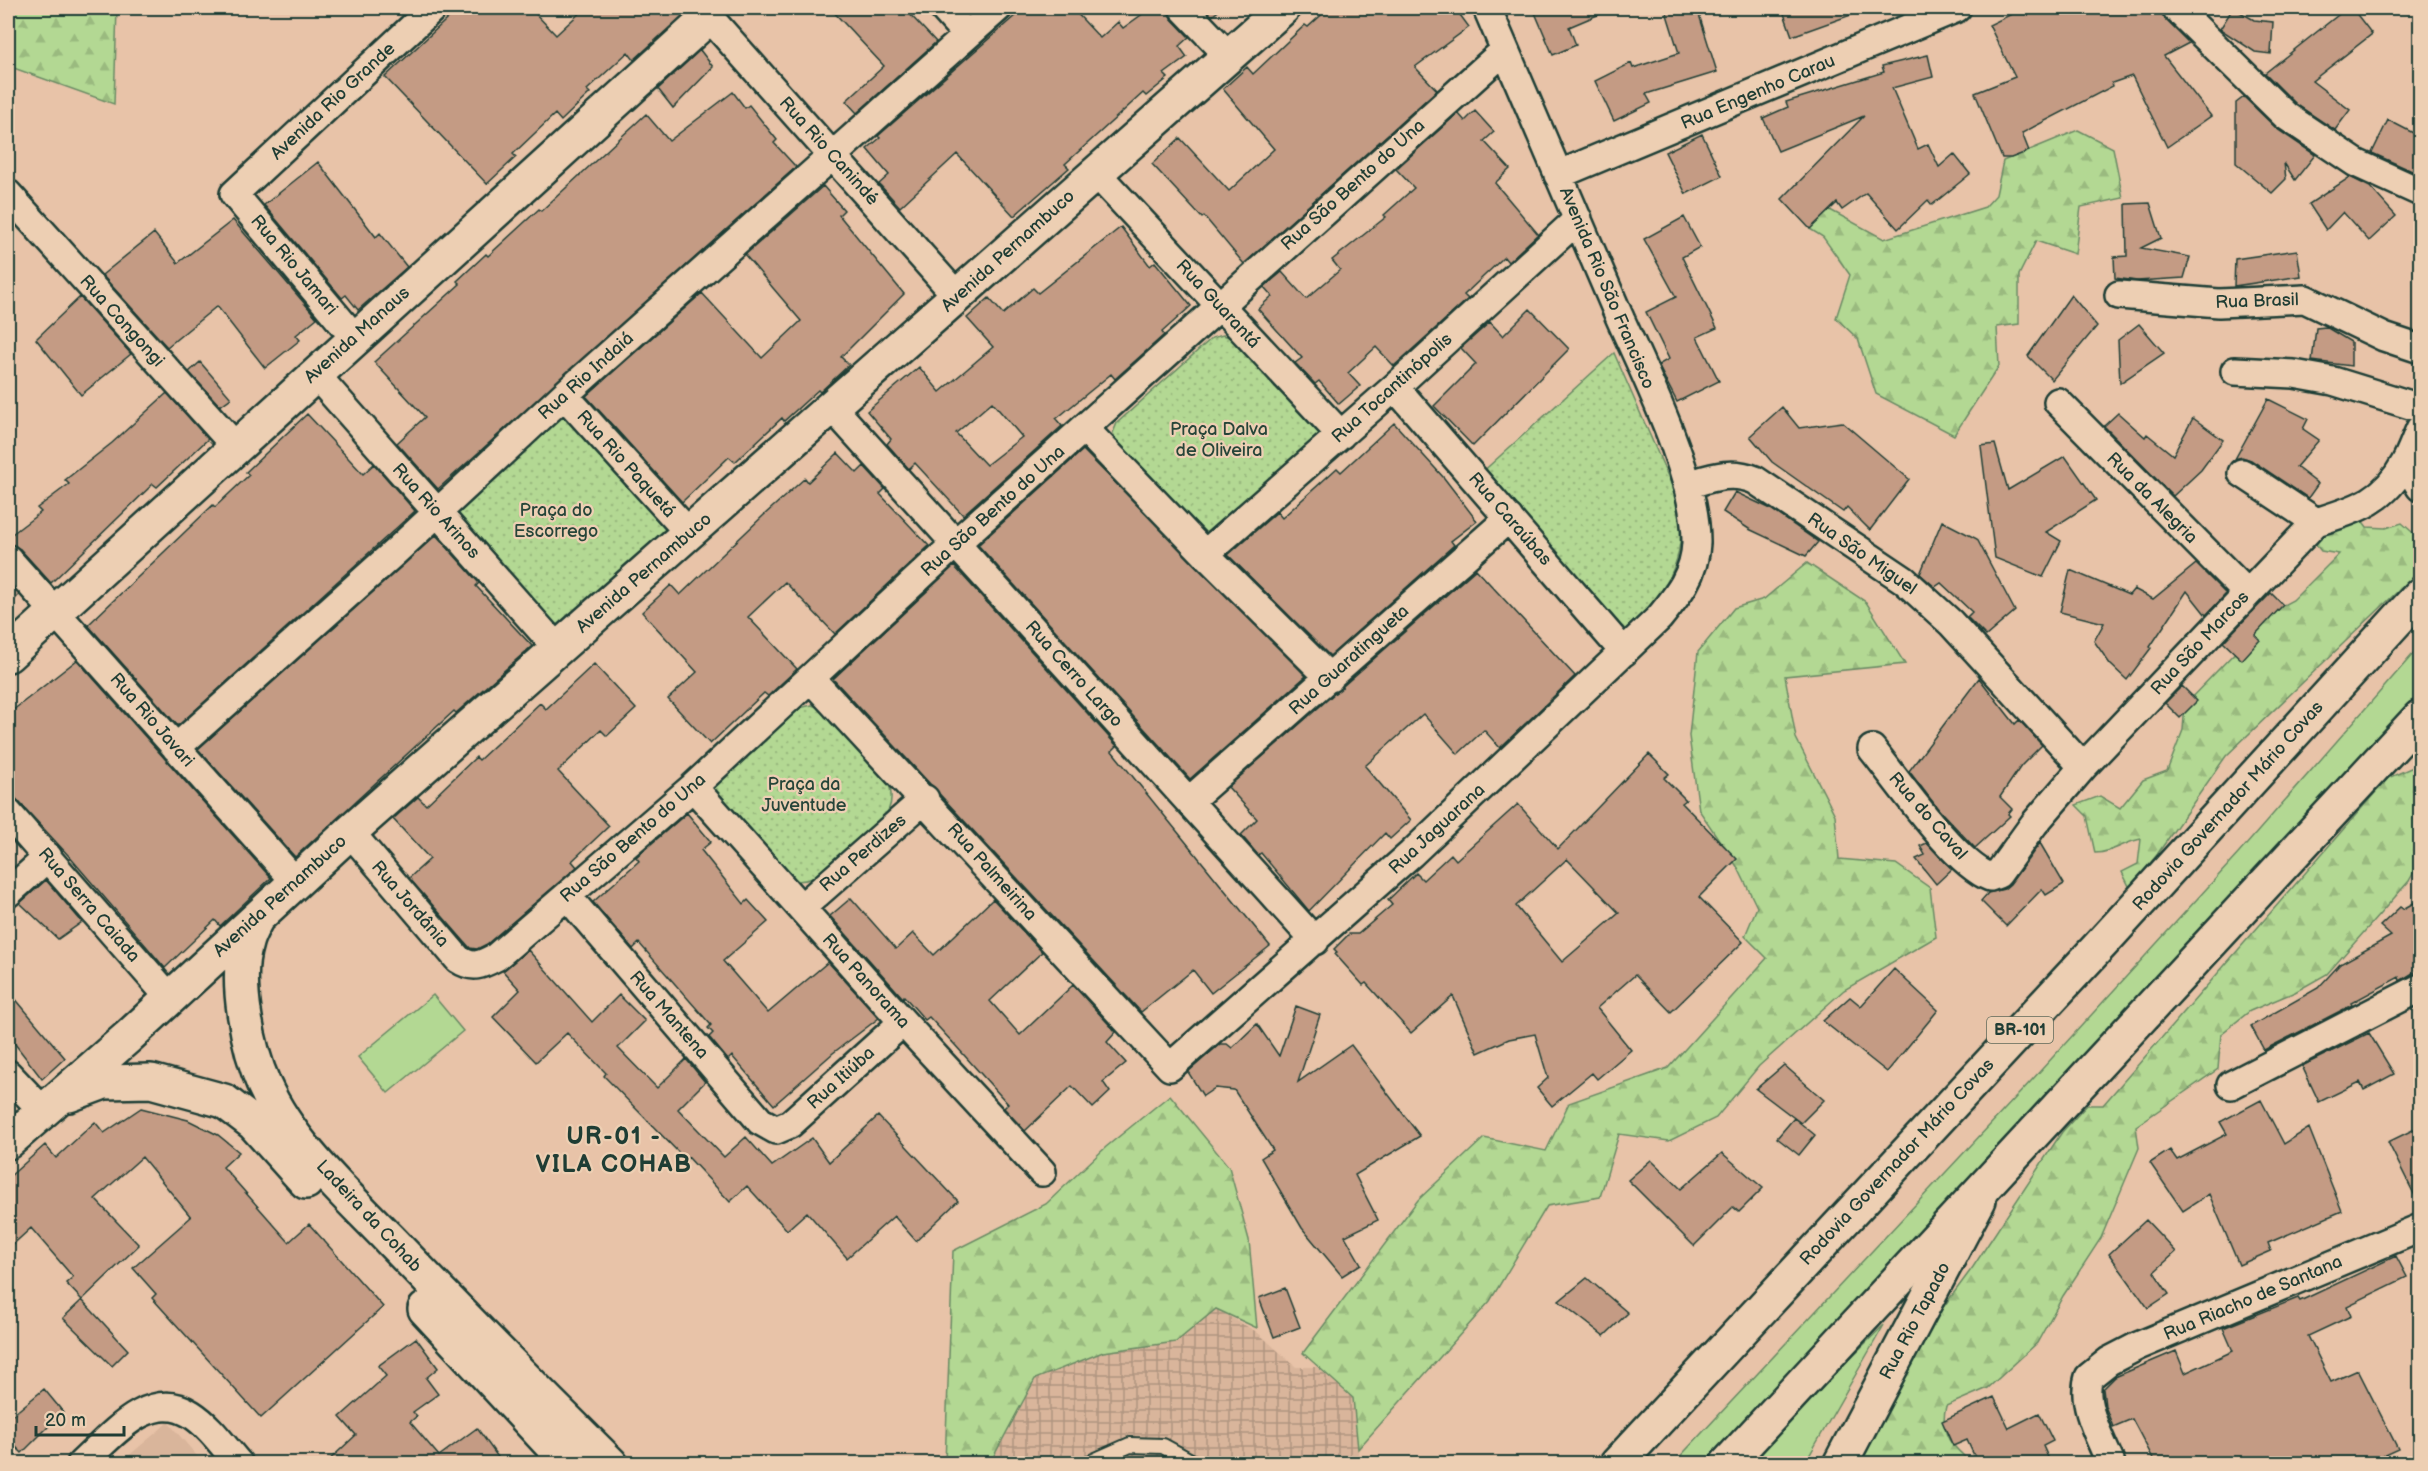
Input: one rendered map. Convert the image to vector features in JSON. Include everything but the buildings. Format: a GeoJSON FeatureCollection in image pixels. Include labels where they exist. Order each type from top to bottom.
{"type":"FeatureCollection","features":[{"type":"Feature","properties":{"kind":"main road","name":"Avenida Pernambuco"},"geometry":{"type":"LineString","coordinates":[[8,1142],[350,832],[1283,8]]}},
{"type":"Feature","properties":{"kind":"main road","name":"Avenida Manaus"},"geometry":{"type":"LineString","coordinates":[[8,655],[236,447],[704,12]]}},
{"type":"Feature","properties":{"kind":"main road","name":"Rodovia Governador Mário Covas"},"geometry":{"type":"LineString","coordinates":[[1617,1464],[2104,941],[2421,595]]}},
{"type":"Feature","properties":{"kind":"main road"},"geometry":{"type":"LineString","coordinates":[[1727,1464],[2421,717]]}},
{"type":"Feature","properties":{"kind":"main road","name":"Ladeira da Cohab"},"geometry":{"type":"LineString","coordinates":[[260,914],[246,943],[244,955],[244,1015],[263,1084],[278,1111],[296,1137],[334,1181],[478,1332],[611,1464]]}},
{"type":"Feature","properties":{"kind":"main road","name":"Ladeira da Cohab"},"geometry":{"type":"LineString","coordinates":[[48,1106],[95,1085],[123,1080],[160,1083],[232,1105],[253,1123],[570,1464]]}},
{"type":"Feature","properties":{"kind":"main road","name":"Rua Rio Tapado"},"geometry":{"type":"LineString","coordinates":[[1840,1464],[1990,1179]]}},
{"type":"Feature","properties":{"kind":"street","name":"Avenida Rio Grande"},"geometry":{"type":"LineString","coordinates":[[234,194],[433,8]]}},
{"type":"Feature","properties":{"kind":"street"},"geometry":{"type":"LineString","coordinates":[[943,8],[967,35]]}},
{"type":"Feature","properties":{"kind":"street","name":"Rua Rio Indaiá"},"geometry":{"type":"LineString","coordinates":[[176,747],[396,551],[436,510],[998,8]]}},
{"type":"Feature","properties":{"kind":"street"},"geometry":{"type":"LineString","coordinates":[[1183,8],[1229,56]]}},
{"type":"Feature","properties":{"kind":"street","name":"Avenida Rio São Francisco"},"geometry":{"type":"LineString","coordinates":[[1486,8],[1653,394],[1687,484],[1694,518],[1696,544],[1690,577]]}},
{"type":"Feature","properties":{"kind":"street"},"geometry":{"type":"LineString","coordinates":[[2176,8],[2286,116],[2356,163],[2421,192]]}},
{"type":"Feature","properties":{"kind":"street","name":"Rua Engenho Carau"},"geometry":{"type":"LineString","coordinates":[[1558,176],[1945,10]]}},
{"type":"Feature","properties":{"kind":"street","name":"Rua Rio Canindé"},"geometry":{"type":"LineString","coordinates":[[704,12],[957,296]]}},
{"type":"Feature","properties":{"kind":"street","name":"Rua São Bento do Una"},"geometry":{"type":"LineString","coordinates":[[477,967],[496,957],[693,787],[956,543],[1505,50]]}},
{"type":"Feature","properties":{"kind":"street","name":"Rua Guarantá"},"geometry":{"type":"LineString","coordinates":[[1096,173],[1341,435]]}},
{"type":"Feature","properties":{"kind":"street","name":"Rua Congongi"},"geometry":{"type":"LineString","coordinates":[[8,194],[236,447]]}},
{"type":"Feature","properties":{"kind":"street","name":"Rua Rio Jamari"},"geometry":{"type":"LineString","coordinates":[[234,194],[354,337]]}},
{"type":"Feature","properties":{"kind":"street","name":"Rua Tocantinópolis"},"geometry":{"type":"LineString","coordinates":[[1205,554],[1395,387],[1578,219]]}},
{"type":"Feature","properties":{"kind":"street","name":"Rua Brasil"},"geometry":{"type":"LineString","coordinates":[[2119,295],[2219,303],[2304,299],[2384,337],[2421,349]]}},
{"type":"Feature","properties":{"kind":"street"},"geometry":{"type":"LineString","coordinates":[[2235,371],[2294,374],[2333,381],[2421,408]]}},
{"type":"Feature","properties":{"kind":"street","name":"Rua Rio Arinos"},"geometry":{"type":"LineString","coordinates":[[315,374],[558,649]]}},
{"type":"Feature","properties":{"kind":"street","name":"Rua Caraúbas"},"geometry":{"type":"LineString","coordinates":[[1395,387],[1624,652]]}},
{"type":"Feature","properties":{"kind":"street","name":"Rua Rio Paquetá"},"geometry":{"type":"LineString","coordinates":[[564,396],[689,533]]}},
{"type":"Feature","properties":{"kind":"street","name":"Rua da Alegria"},"geometry":{"type":"LineString","coordinates":[[2058,402],[2247,593]]}},
{"type":"Feature","properties":{"kind":"street","name":"Rua Cerro Largo"},"geometry":{"type":"LineString","coordinates":[[832,407],[1316,941]]}},
{"type":"Feature","properties":{"kind":"street"},"geometry":{"type":"LineString","coordinates":[[1084,428],[1205,554],[1330,678]]}},
{"type":"Feature","properties":{"kind":"street","name":"Rua São Marcos"},"geometry":{"type":"LineString","coordinates":[[1990,877],[1998,874],[2007,865],[2034,824],[2083,767],[2316,522],[2376,499],[2389,488],[2406,462],[2421,429]]}},
{"type":"Feature","properties":{"kind":"street"},"geometry":{"type":"LineString","coordinates":[[2406,462],[2421,487]]}},
{"type":"Feature","properties":{"kind":"street"},"geometry":{"type":"LineString","coordinates":[[2242,473],[2316,522]]}},
{"type":"Feature","properties":{"kind":"street","name":"Rua São Miguel"},"geometry":{"type":"LineString","coordinates":[[1687,484],[1722,475],[1739,474],[1755,480],[1904,580],[1951,623],[2083,767]]}},
{"type":"Feature","properties":{"kind":"street","name":"Rua Guaratingueta"},"geometry":{"type":"LineString","coordinates":[[1189,801],[1509,518]]}},
{"type":"Feature","properties":{"kind":"street","name":"Rua Rio Javari"},"geometry":{"type":"LineString","coordinates":[[8,559],[295,882]]}},
{"type":"Feature","properties":{"kind":"street","name":"Rua Jaguarana"},"geometry":{"type":"LineString","coordinates":[[1170,1067],[1316,941],[1624,652],[1659,618],[1690,577]]}},
{"type":"Feature","properties":{"kind":"street","name":"Rua Palmeirina"},"geometry":{"type":"LineString","coordinates":[[811,679],[925,799],[1170,1067]]}},
{"type":"Feature","properties":{"kind":"street","name":"Rua do Caval"},"geometry":{"type":"LineString","coordinates":[[1872,749],[1933,826],[1974,868],[1990,877]]}},
{"type":"Feature","properties":{"kind":"street","name":"Rua Panorama"},"geometry":{"type":"LineString","coordinates":[[693,787],[903,1022],[1042,1172]]}},
{"type":"Feature","properties":{"kind":"street","name":"Rua Perdizes"},"geometry":{"type":"LineString","coordinates":[[801,908],[925,799]]}},
{"type":"Feature","properties":{"kind":"street","name":"Rua Serra Caiada"},"geometry":{"type":"LineString","coordinates":[[8,813],[169,997]]}},
{"type":"Feature","properties":{"kind":"street","name":"Rua Jordânia"},"geometry":{"type":"LineString","coordinates":[[350,832],[458,959],[467,966],[477,967]]}},
{"type":"Feature","properties":{"kind":"street"},"geometry":{"type":"LineString","coordinates":[[8,894],[48,857]]}},
{"type":"Feature","properties":{"kind":"street","name":"Rua Mantena"},"geometry":{"type":"LineString","coordinates":[[567,896],[760,1121],[776,1130]]}},
{"type":"Feature","properties":{"kind":"street"},"geometry":{"type":"LineString","coordinates":[[2231,1085],[2421,988]]}},
{"type":"Feature","properties":{"kind":"street","name":"Rua Itiúba"},"geometry":{"type":"LineString","coordinates":[[776,1130],[790,1124],[903,1022]]}},
{"type":"Feature","properties":{"kind":"street"},"geometry":{"type":"LineString","coordinates":[[8,1074],[48,1106]]}},
{"type":"Feature","properties":{"kind":"street","name":"Rua Riacho de Santana"},"geometry":{"type":"LineString","coordinates":[[2111,1464],[2091,1410],[2087,1383],[2089,1377],[2109,1361],[2138,1346],[2421,1228]]}},
{"type":"Feature","properties":{"kind":"street"},"geometry":{"type":"LineString","coordinates":[[81,1464],[142,1411],[165,1407],[189,1412],[204,1424],[239,1464]]}},
{"type":"Feature","properties":{"kind":"lane"},"geometry":{"type":"LineString","coordinates":[[1087,1464],[1130,1445],[1163,1446],[1196,1464]]}},
{"type":"Feature","properties":{"kind":"shaded area"},"geometry":{"type":"Polygon","coordinates":[[[1216,1309],[1257,1332],[1296,1367],[1317,1367],[1353,1398],[1359,1463],[990,1464],[1035,1379],[1103,1352],[1176,1342],[1216,1309]]]}},
{"type":"Feature","properties":{"kind":"shaded area"},"geometry":{"type":"Polygon","coordinates":[[[168,1422],[203,1463],[120,1463],[158,1431],[168,1422]]]}},
{"type":"Feature","properties":{"kind":"green space"},"geometry":{"type":"Polygon","coordinates":[[[8,8],[117,8],[114,104],[8,66],[8,8]]]}},
{"type":"Feature","properties":{"kind":"green space"},"geometry":{"type":"Polygon","coordinates":[[[2078,130],[2113,148],[2123,198],[2081,207],[2075,254],[2036,241],[2019,275],[2019,324],[1997,327],[1999,366],[1954,435],[1876,394],[1858,339],[1836,318],[1850,275],[1823,237],[1810,229],[1830,210],[1884,239],[1985,207],[1996,195],[2003,161],[2078,130]]]}},
{"type":"Feature","properties":{"kind":"green space","name":"Praça Dalva de Oliveira"},"geometry":{"type":"Polygon","coordinates":[[[1223,335],[1235,339],[1322,437],[1214,545],[1119,449],[1113,433],[1117,423],[1212,338],[1223,335]]]}},
{"type":"Feature","properties":{"kind":"green space"},"geometry":{"type":"Polygon","coordinates":[[[1614,353],[1673,488],[1681,531],[1674,568],[1665,585],[1654,601],[1624,633],[1479,475],[1614,353]]]}},
{"type":"Feature","properties":{"kind":"green space","name":"Praça do Escorrego"},"geometry":{"type":"Polygon","coordinates":[[[560,415],[566,418],[665,527],[664,535],[559,630],[454,519],[453,508],[560,415]]]}},
{"type":"Feature","properties":{"kind":"green space"},"geometry":{"type":"Polygon","coordinates":[[[2358,515],[2367,527],[2386,528],[2402,523],[2420,539],[2420,570],[2226,756],[2156,856],[2130,888],[2122,872],[2138,864],[2141,839],[2095,853],[2087,816],[2076,805],[2100,796],[2120,808],[2143,780],[2167,771],[2183,730],[2185,704],[2246,641],[2255,620],[2293,600],[2339,554],[2321,551],[2305,531],[2358,515]]]}},
{"type":"Feature","properties":{"kind":"green space"},"geometry":{"type":"Polygon","coordinates":[[[1807,563],[1866,602],[1905,664],[1785,676],[1796,738],[1835,815],[1839,859],[1896,864],[1930,888],[1936,937],[1844,990],[1759,1066],[1716,1118],[1669,1141],[1619,1134],[1600,1197],[1547,1206],[1490,1301],[1358,1449],[1353,1398],[1303,1353],[1418,1200],[1484,1138],[1546,1151],[1569,1103],[1668,1068],[1767,958],[1745,936],[1757,907],[1738,868],[1699,810],[1689,736],[1698,652],[1734,608],[1764,599],[1807,563]]]}},
{"type":"Feature","properties":{"kind":"green space"},"geometry":{"type":"Polygon","coordinates":[[[2420,646],[2420,697],[1708,1463],[1673,1464],[2032,1080],[2239,853],[2420,646]]]}},
{"type":"Feature","properties":{"kind":"green space","name":"Praça da Juventude"},"geometry":{"type":"Polygon","coordinates":[[[812,705],[822,709],[887,780],[891,796],[890,807],[885,816],[851,851],[826,871],[801,881],[790,879],[714,796],[713,788],[795,709],[812,705]]]}},
{"type":"Feature","properties":{"kind":"green space"},"geometry":{"type":"Polygon","coordinates":[[[2420,764],[2420,861],[2409,881],[2327,974],[2295,992],[2250,1011],[2221,1034],[2218,1069],[2136,1126],[2139,1148],[2101,1238],[2063,1296],[2037,1343],[1988,1388],[1946,1406],[1944,1423],[1947,1434],[1952,1444],[1968,1463],[1847,1464],[1919,1340],[1973,1267],[2062,1132],[2087,1105],[2103,1105],[2388,778],[2420,764]]]}},
{"type":"Feature","properties":{"kind":"green space"},"geometry":{"type":"Polygon","coordinates":[[[433,995],[463,1031],[388,1093],[358,1057],[433,995]]]}},
{"type":"Feature","properties":{"kind":"green space"},"geometry":{"type":"Polygon","coordinates":[[[1170,1095],[1229,1167],[1249,1240],[1257,1328],[1216,1309],[1176,1342],[1103,1352],[1035,1379],[990,1463],[945,1463],[953,1251],[1046,1204],[1106,1147],[1170,1095]]]}},
{"type":"Feature","properties":{"kind":"green space"},"geometry":{"type":"Polygon","coordinates":[[[1884,1325],[1805,1463],[1752,1463],[1839,1369],[1884,1325]]]}},
{"type":"Feature","properties":{"kind":"district","name":"UR-01 - VILA COHAB"},"geometry":{"type":"Point","coordinates":[614,1150]}}]}
